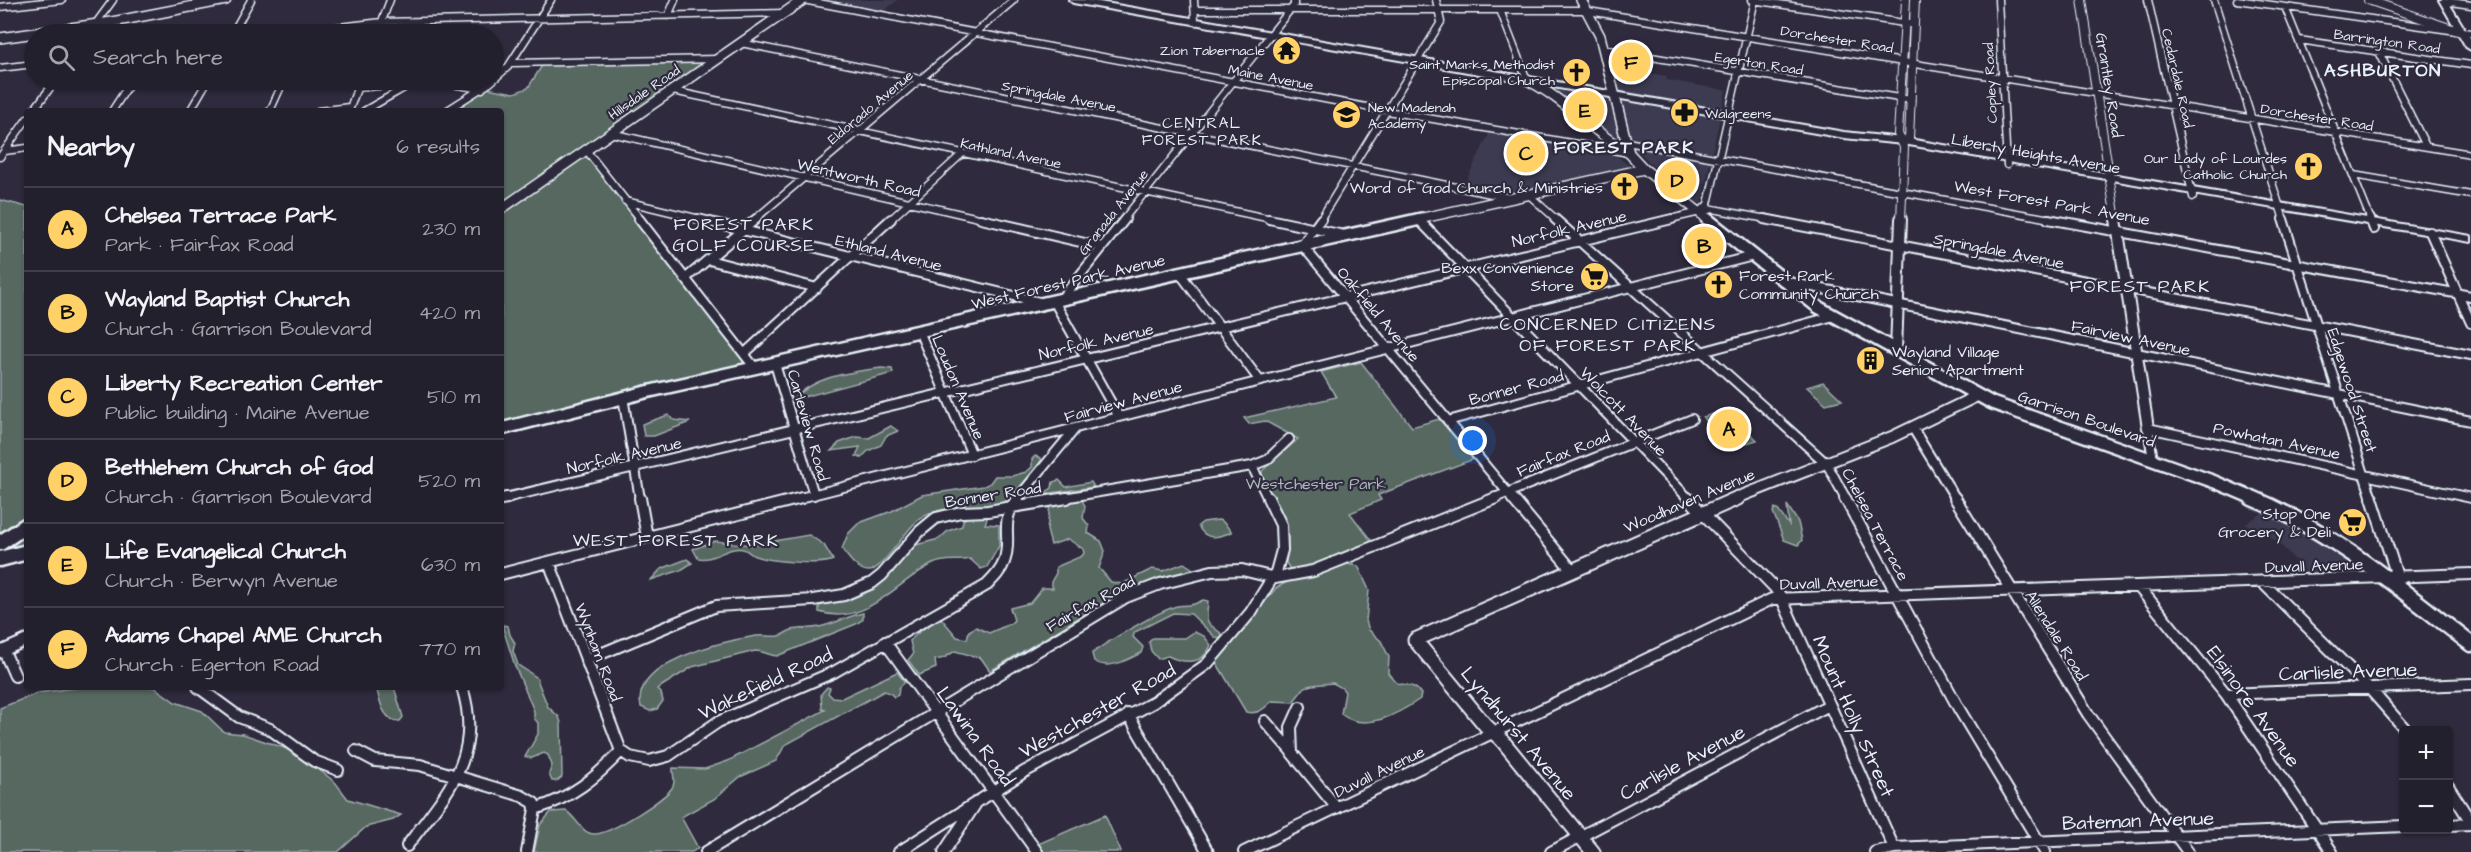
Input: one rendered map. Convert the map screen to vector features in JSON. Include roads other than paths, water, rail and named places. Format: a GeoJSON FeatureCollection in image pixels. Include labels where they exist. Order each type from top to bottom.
{"type":"FeatureCollection","features":[{"type":"Feature","properties":{"kind":"main road"},"geometry":{"type":"LineString","coordinates":[[100,24],[226,0]]}},
{"type":"Feature","properties":{"kind":"main road","name":"Hillsdale Road"},"geometry":{"type":"LineString","coordinates":[[504,207],[803,0]]}},
{"type":"Feature","properties":{"kind":"main road","name":"Liberty Heights Avenue"},"geometry":{"type":"LineString","coordinates":[[1073,0],[2372,225],[2471,245]]}},
{"type":"Feature","properties":{"kind":"main road"},"geometry":{"type":"LineString","coordinates":[[1581,0],[1598,31],[1629,153]]}},
{"type":"Feature","properties":{"kind":"main road"},"geometry":{"type":"LineString","coordinates":[[2443,1],[2466,32],[2471,47]]}},
{"type":"Feature","properties":{"kind":"main road"},"geometry":{"type":"LineString","coordinates":[[0,38],[24,35]]}},
{"type":"Feature","properties":{"kind":"main road","name":"Garrison Boulevard"},"geometry":{"type":"LineString","coordinates":[[1527,80],[1547,90],[1614,146],[1629,153],[1644,169],[1808,301],[1977,396],[2242,493],[2279,509],[2322,533],[2387,577],[2471,644]]}},
{"type":"Feature","properties":{"kind":"main road","name":"West Forest Park Avenue"},"geometry":{"type":"LineString","coordinates":[[504,428],[623,397],[1644,169]]}},
{"type":"Feature","properties":{"kind":"main road","name":"Liberty Heights Avenue"},"geometry":{"type":"LineString","coordinates":[[2431,236],[2471,239]]}},
{"type":"Feature","properties":{"kind":"main road"},"geometry":{"type":"LineString","coordinates":[[0,543],[24,527]]}},
{"type":"Feature","properties":{"kind":"main road"},"geometry":{"type":"LineString","coordinates":[[0,559],[24,553]]}},
{"type":"Feature","properties":{"kind":"street"},"geometry":{"type":"LineString","coordinates":[[0,7],[62,0]]}},
{"type":"Feature","properties":{"kind":"street"},"geometry":{"type":"LineString","coordinates":[[96,24],[112,0]]}},
{"type":"Feature","properties":{"kind":"street"},"geometry":{"type":"LineString","coordinates":[[238,24],[251,0]]}},
{"type":"Feature","properties":{"kind":"street"},"geometry":{"type":"LineString","coordinates":[[382,22],[390,0]]}},
{"type":"Feature","properties":{"kind":"street"},"geometry":{"type":"LineString","coordinates":[[504,70],[512,63],[550,0]]}},
{"type":"Feature","properties":{"kind":"street"},"geometry":{"type":"LineString","coordinates":[[668,16],[675,0]]}},
{"type":"Feature","properties":{"kind":"street","name":"Maine Avenue"},"geometry":{"type":"LineString","coordinates":[[803,0],[1387,111],[1629,153]]}},
{"type":"Feature","properties":{"kind":"street","name":"Eldorado Avenue"},"geometry":{"type":"LineString","coordinates":[[686,279],[1014,0]]}},
{"type":"Feature","properties":{"kind":"street"},"geometry":{"type":"LineString","coordinates":[[1194,0],[1195,22]]}},
{"type":"Feature","properties":{"kind":"street","name":"Granada Avenue"},"geometry":{"type":"LineString","coordinates":[[1052,301],[1102,247],[1290,10],[1294,0]]}},
{"type":"Feature","properties":{"kind":"street"},"geometry":{"type":"LineString","coordinates":[[1302,245],[1315,229],[1354,167],[1441,22],[1436,0]]}},
{"type":"Feature","properties":{"kind":"street"},"geometry":{"type":"LineString","coordinates":[[1698,213],[1708,204],[1754,0],[1914,25]]}},
{"type":"Feature","properties":{"kind":"street"},"geometry":{"type":"LineString","coordinates":[[1896,350],[1904,144],[1898,134],[1906,0]]}},
{"type":"Feature","properties":{"kind":"street"},"geometry":{"type":"LineString","coordinates":[[1904,144],[1909,139],[1915,0]]}},
{"type":"Feature","properties":{"kind":"street","name":"Copley Road"},"geometry":{"type":"LineString","coordinates":[[1998,0],[2007,162]]}},
{"type":"Feature","properties":{"kind":"street","name":"Grantley Road"},"geometry":{"type":"LineString","coordinates":[[2082,0],[2153,460]]}},
{"type":"Feature","properties":{"kind":"street","name":"Cedardale Road"},"geometry":{"type":"LineString","coordinates":[[2148,0],[2193,194]]}},
{"type":"Feature","properties":{"kind":"street","name":"Edgewood Street"},"geometry":{"type":"LineString","coordinates":[[2214,0],[2396,573],[2387,577]]}},
{"type":"Feature","properties":{"kind":"street"},"geometry":{"type":"LineString","coordinates":[[2237,0],[2466,32]]}},
{"type":"Feature","properties":{"kind":"street"},"geometry":{"type":"LineString","coordinates":[[2368,0],[2466,32]]}},
{"type":"Feature","properties":{"kind":"street"},"geometry":{"type":"LineString","coordinates":[[2443,1],[2471,5]]}},
{"type":"Feature","properties":{"kind":"street"},"geometry":{"type":"LineString","coordinates":[[2285,7],[2372,225]]}},
{"type":"Feature","properties":{"kind":"street","name":"Dorchester Road"},"geometry":{"type":"LineString","coordinates":[[1195,10],[1588,11],[2471,154]]}},
{"type":"Feature","properties":{"kind":"street"},"geometry":{"type":"LineString","coordinates":[[1500,10],[1527,80]]}},
{"type":"Feature","properties":{"kind":"street"},"geometry":{"type":"LineString","coordinates":[[368,24],[784,13]]}},
{"type":"Feature","properties":{"kind":"street"},"geometry":{"type":"LineString","coordinates":[[2415,16],[2420,26]]}},
{"type":"Feature","properties":{"kind":"street","name":"Barrington Road"},"geometry":{"type":"LineString","coordinates":[[2299,40],[2471,65]]}},
{"type":"Feature","properties":{"kind":"street","name":"Springdale Avenue"},"geometry":{"type":"LineString","coordinates":[[741,43],[1514,198]]}},
{"type":"Feature","properties":{"kind":"street","name":"Egerton Road"},"geometry":{"type":"LineString","coordinates":[[1603,49],[1911,100]]}},
{"type":"Feature","properties":{"kind":"street"},"geometry":{"type":"LineString","coordinates":[[2379,52],[2426,146]]}},
{"type":"Feature","properties":{"kind":"street"},"geometry":{"type":"LineString","coordinates":[[512,63],[719,58]]}},
{"type":"Feature","properties":{"kind":"street"},"geometry":{"type":"LineString","coordinates":[[0,68],[24,65]]}},
{"type":"Feature","properties":{"kind":"street"},"geometry":{"type":"LineString","coordinates":[[35,108],[49,90]]}},
{"type":"Feature","properties":{"kind":"street"},"geometry":{"type":"LineString","coordinates":[[114,108],[126,90]]}},
{"type":"Feature","properties":{"kind":"street"},"geometry":{"type":"LineString","coordinates":[[192,108],[202,90]]}},
{"type":"Feature","properties":{"kind":"street"},"geometry":{"type":"LineString","coordinates":[[271,108],[279,90]]}},
{"type":"Feature","properties":{"kind":"street"},"geometry":{"type":"LineString","coordinates":[[349,108],[356,90]]}},
{"type":"Feature","properties":{"kind":"street"},"geometry":{"type":"LineString","coordinates":[[369,108],[400,90]]}},
{"type":"Feature","properties":{"kind":"street"},"geometry":{"type":"LineString","coordinates":[[451,108],[480,90]]}},
{"type":"Feature","properties":{"kind":"street","name":"Kathland Avenue"},"geometry":{"type":"LineString","coordinates":[[673,91],[1346,236]]}},
{"type":"Feature","properties":{"kind":"street"},"geometry":{"type":"LineString","coordinates":[[2,154],[24,123]]}},
{"type":"Feature","properties":{"kind":"street","name":"Wentworth Road"},"geometry":{"type":"LineString","coordinates":[[611,133],[1102,247]]}},
{"type":"Feature","properties":{"kind":"street","name":"West Forest Park Avenue"},"geometry":{"type":"LineString","coordinates":[[1627,142],[2471,296]]}},
{"type":"Feature","properties":{"kind":"street"},"geometry":{"type":"LineString","coordinates":[[2,154],[24,149]]}},
{"type":"Feature","properties":{"kind":"street"},"geometry":{"type":"LineString","coordinates":[[586,150],[755,368]]}},
{"type":"Feature","properties":{"kind":"street"},"geometry":{"type":"LineString","coordinates":[[744,354],[962,154]]}},
{"type":"Feature","properties":{"kind":"street"},"geometry":{"type":"LineString","coordinates":[[2353,175],[2471,195]]}},
{"type":"Feature","properties":{"kind":"street","name":"Chelsea Terrace"},"geometry":{"type":"LineString","coordinates":[[1529,195],[1827,464],[1959,709],[2042,847]]}},
{"type":"Feature","properties":{"kind":"street","name":"Ethland Avenue"},"geometry":{"type":"LineString","coordinates":[[625,201],[851,257],[1052,301]]}},
{"type":"Feature","properties":{"kind":"street","name":"Springdale Avenue"},"geometry":{"type":"LineString","coordinates":[[1698,213],[1713,209],[2471,355]]}},
{"type":"Feature","properties":{"kind":"street","name":"Norfolk Avenue"},"geometry":{"type":"LineString","coordinates":[[504,498],[1698,213]]}},
{"type":"Feature","properties":{"kind":"street","name":"Wolcott Avenue"},"geometry":{"type":"LineString","coordinates":[[1418,219],[1775,588],[1782,599]]}},
{"type":"Feature","properties":{"kind":"street"},"geometry":{"type":"LineString","coordinates":[[2431,236],[2471,323]]}},
{"type":"Feature","properties":{"kind":"street","name":"Oakfield Avenue"},"geometry":{"type":"LineString","coordinates":[[1302,245],[1572,570]]}},
{"type":"Feature","properties":{"kind":"street","name":"Fairview Avenue"},"geometry":{"type":"LineString","coordinates":[[504,573],[1753,256]]}},
{"type":"Feature","properties":{"kind":"street"},"geometry":{"type":"LineString","coordinates":[[709,260],[817,288]]}},
{"type":"Feature","properties":{"kind":"street"},"geometry":{"type":"LineString","coordinates":[[1179,272],[1260,381]]}},
{"type":"Feature","properties":{"kind":"street","name":"Fairview Avenue"},"geometry":{"type":"LineString","coordinates":[[1785,282],[2471,421]]}},
{"type":"Feature","properties":{"kind":"street"},"geometry":{"type":"LineString","coordinates":[[1052,301],[1119,417]]}},
{"type":"Feature","properties":{"kind":"street","name":"Bonner Road"},"geometry":{"type":"LineString","coordinates":[[1448,421],[1834,316]]}},
{"type":"Feature","properties":{"kind":"street","name":"Loudon Avenue"},"geometry":{"type":"LineString","coordinates":[[919,331],[972,455]]}},
{"type":"Feature","properties":{"kind":"street","name":"Carleview Road"},"geometry":{"type":"LineString","coordinates":[[775,364],[814,495]]}},
{"type":"Feature","properties":{"kind":"street","name":"Woodhaven Avenue"},"geometry":{"type":"LineString","coordinates":[[1415,640],[1701,512],[1780,479],[1827,464],[1977,396]]}},
{"type":"Feature","properties":{"kind":"street"},"geometry":{"type":"LineString","coordinates":[[623,397],[647,537]]}},
{"type":"Feature","properties":{"kind":"street","name":"Fairfax Road"},"geometry":{"type":"LineString","coordinates":[[706,852],[1109,606],[1145,590],[1212,571],[1242,570],[1275,578],[1296,576],[1330,565],[1632,441],[1692,419]]}},
{"type":"Feature","properties":{"kind":"street","name":"Allendale Road"},"geometry":{"type":"LineString","coordinates":[[1912,427],[2093,722],[2188,852]]}},
{"type":"Feature","properties":{"kind":"street","name":"Powhatan Avenue"},"geometry":{"type":"LineString","coordinates":[[2148,428],[2471,498]]}},
{"type":"Feature","properties":{"kind":"street"},"geometry":{"type":"LineString","coordinates":[[1010,507],[1075,429]]}},
{"type":"Feature","properties":{"kind":"street","name":"Bonner Road"},"geometry":{"type":"LineString","coordinates":[[586,660],[716,606],[813,600],[844,595],[872,583],[919,532],[936,518],[961,512],[1010,507],[1252,466],[1267,460],[1288,439]]}},
{"type":"Feature","properties":{"kind":"street","name":"Westchester Road"},"geometry":{"type":"LineString","coordinates":[[899,852],[1041,761],[1168,693],[1190,679],[1225,645],[1275,578],[1281,565],[1283,550],[1281,525],[1252,466]]}},
{"type":"Feature","properties":{"kind":"street","name":"Wakefield Road"},"geometry":{"type":"LineString","coordinates":[[621,751],[630,758],[649,761],[668,756],[723,719],[834,672],[995,578],[1006,557],[1008,544],[1004,521],[1010,507]]}},
{"type":"Feature","properties":{"kind":"street","name":"Wynham Road"},"geometry":{"type":"LineString","coordinates":[[549,562],[621,751]]}},
{"type":"Feature","properties":{"kind":"street","name":"Duvall Avenue"},"geometry":{"type":"LineString","coordinates":[[1244,852],[1772,599],[2471,574]]}},
{"type":"Feature","properties":{"kind":"street"},"geometry":{"type":"LineString","coordinates":[[2262,582],[2368,688],[2402,726]]}},
{"type":"Feature","properties":{"kind":"street","name":"Elsinore Avenue"},"geometry":{"type":"LineString","coordinates":[[2138,586],[2226,694],[2332,852]]}},
{"type":"Feature","properties":{"kind":"street","name":"Mount Holly Street"},"geometry":{"type":"LineString","coordinates":[[1782,599],[1894,848]]}},
{"type":"Feature","properties":{"kind":"street","name":"Lyndhurst Avenue"},"geometry":{"type":"LineString","coordinates":[[1415,640],[1593,852]]}},
{"type":"Feature","properties":{"kind":"street"},"geometry":{"type":"LineString","coordinates":[[15,676],[2,652],[24,641]]}},
{"type":"Feature","properties":{"kind":"street","name":"Lawina Road"},"geometry":{"type":"LineString","coordinates":[[885,642],[1037,852]]}},
{"type":"Feature","properties":{"kind":"street","name":"Carlisle Avenue"},"geometry":{"type":"LineString","coordinates":[[2226,694],[2471,684]]}},
{"type":"Feature","properties":{"kind":"street"},"geometry":{"type":"LineString","coordinates":[[202,690],[239,717],[270,729],[314,761],[338,770]]}},
{"type":"Feature","properties":{"kind":"street"},"geometry":{"type":"LineString","coordinates":[[406,846],[456,777],[471,727],[470,713],[463,690]]}},
{"type":"Feature","properties":{"kind":"street","name":"Carlisle Avenue"},"geometry":{"type":"LineString","coordinates":[[1551,852],[1829,705]]}},
{"type":"Feature","properties":{"kind":"street"},"geometry":{"type":"LineString","coordinates":[[1292,753],[1291,727],[1300,707]]}},
{"type":"Feature","properties":{"kind":"street"},"geometry":{"type":"LineString","coordinates":[[1128,714],[1208,852]]}},
{"type":"Feature","properties":{"kind":"street"},"geometry":{"type":"LineString","coordinates":[[1265,721],[1337,808]]}},
{"type":"Feature","properties":{"kind":"street"},"geometry":{"type":"LineString","coordinates":[[357,751],[375,761],[410,763],[522,796],[534,803],[535,809],[527,852]]}},
{"type":"Feature","properties":{"kind":"street"},"geometry":{"type":"LineString","coordinates":[[535,809],[558,802],[585,786],[621,751]]}},
{"type":"Feature","properties":{"kind":"street"},"geometry":{"type":"LineString","coordinates":[[2453,794],[2471,823],[2453,825]]}},
{"type":"Feature","properties":{"kind":"street"},"geometry":{"type":"LineString","coordinates":[[944,852],[976,802]]}},
{"type":"Feature","properties":{"kind":"street","name":"Bateman Avenue"},"geometry":{"type":"LineString","coordinates":[[1875,852],[1894,848],[2042,847],[2175,836],[2399,826]]}},
{"type":"Feature","properties":{"kind":"place","name":"Zion Tabernacle"},"geometry":{"type":"Point","coordinates":[1286,50]}},
{"type":"Feature","properties":{"kind":"place","name":"Adams Chapel AME Church"},"geometry":{"type":"Point","coordinates":[1631,62]}},
{"type":"Feature","properties":{"kind":"place","name":"Saint Marks Methodist Episcopal Church"},"geometry":{"type":"Point","coordinates":[1576,72]}},
{"type":"Feature","properties":{"kind":"place","name":"Life Evangelical Church"},"geometry":{"type":"Point","coordinates":[1585,110]}},
{"type":"Feature","properties":{"kind":"place","name":"Walgreens"},"geometry":{"type":"Point","coordinates":[1684,113]}},
{"type":"Feature","properties":{"kind":"place","name":"New Madenah Academy"},"geometry":{"type":"Point","coordinates":[1347,115]}},
{"type":"Feature","properties":{"kind":"place","name":"Liberty Recreation Center"},"geometry":{"type":"Point","coordinates":[1526,153]}},
{"type":"Feature","properties":{"kind":"place","name":"Our Lady of Lourdes Catholic Church"},"geometry":{"type":"Point","coordinates":[2308,166]}},
{"type":"Feature","properties":{"kind":"place","name":"Bethlehem Church of God"},"geometry":{"type":"Point","coordinates":[1677,180]}},
{"type":"Feature","properties":{"kind":"place","name":"Word of God Church & Ministries"},"geometry":{"type":"Point","coordinates":[1624,187]}},
{"type":"Feature","properties":{"kind":"place","name":"Wayland Baptist Church"},"geometry":{"type":"Point","coordinates":[1704,246]}},
{"type":"Feature","properties":{"kind":"place","name":"Bexx Convenience Store"},"geometry":{"type":"Point","coordinates":[1595,276]}},
{"type":"Feature","properties":{"kind":"place","name":"Forest Park Community Church"},"geometry":{"type":"Point","coordinates":[1718,284]}},
{"type":"Feature","properties":{"kind":"place","name":"Wayland Village Senior Apartment"},"geometry":{"type":"Point","coordinates":[1871,360]}},
{"type":"Feature","properties":{"kind":"place","name":"Chelsea Terrace Park"},"geometry":{"type":"Point","coordinates":[1729,429]}},
{"type":"Feature","properties":{"kind":"place","name":"Stop One Grocery & Deli"},"geometry":{"type":"Point","coordinates":[2352,522]}},
{"type":"Feature","properties":{"kind":"district","name":"ASHBURTON"},"geometry":{"type":"Point","coordinates":[2383,70]}},
{"type":"Feature","properties":{"kind":"district","name":"CENTRAL FOREST PARK"},"geometry":{"type":"Point","coordinates":[1202,132]}},
{"type":"Feature","properties":{"kind":"district","name":"FOREST PARK"},"geometry":{"type":"Point","coordinates":[1624,147]}},
{"type":"Feature","properties":{"kind":"district","name":"FOREST PARK GOLF COURSE"},"geometry":{"type":"Point","coordinates":[744,234]}},
{"type":"Feature","properties":{"kind":"district","name":"FOREST PARK"},"geometry":{"type":"Point","coordinates":[2140,286]}},
{"type":"Feature","properties":{"kind":"district","name":"CONCERNED CITIZENS OF FOREST PARK"},"geometry":{"type":"Point","coordinates":[1608,334]}},
{"type":"Feature","properties":{"kind":"district","name":"WEST FOREST PARK"},"geometry":{"type":"Point","coordinates":[676,540]}},
{"type":"Feature","properties":{"kind":"park label","name":"Westchester Park"},"geometry":{"type":"Point","coordinates":[1316,483]}}]}
